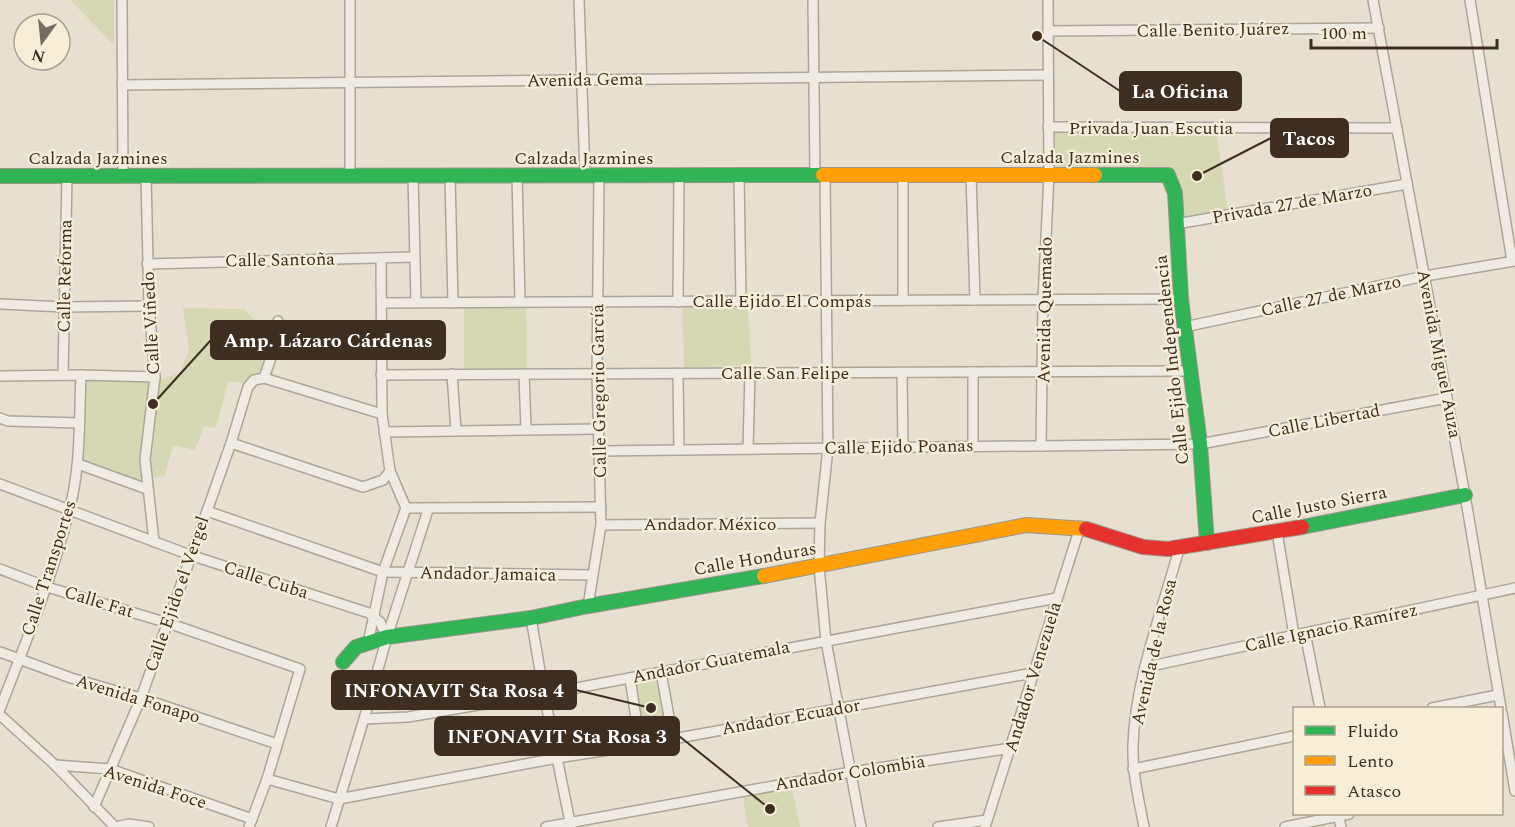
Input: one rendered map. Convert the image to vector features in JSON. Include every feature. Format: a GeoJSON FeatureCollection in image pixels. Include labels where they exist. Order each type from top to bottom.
{"type":"FeatureCollection","features":[{"type":"Feature","properties":{"kind":"street"},"geometry":{"type":"LineString","coordinates":[[122,0],[123,176]]}},
{"type":"Feature","properties":{"kind":"street"},"geometry":{"type":"LineString","coordinates":[[350,0],[350,176]]}},
{"type":"Feature","properties":{"kind":"street","name":"Calle Gregorio García"},"geometry":{"type":"LineString","coordinates":[[579,0],[583,80],[592,176],[601,507],[601,525],[588,606]]}},
{"type":"Feature","properties":{"kind":"street"},"geometry":{"type":"LineString","coordinates":[[813,0],[813,78],[826,301],[828,448],[820,523],[819,566],[826,641],[861,827]]}},
{"type":"Feature","properties":{"kind":"street","name":"Avenida Quemado"},"geometry":{"type":"LineString","coordinates":[[1041,446],[1048,175],[1048,0]]}},
{"type":"Feature","properties":{"kind":"street","name":"Avenida Miguel Auza"},"geometry":{"type":"LineString","coordinates":[[1373,0],[1465,495],[1501,707]]}},
{"type":"Feature","properties":{"kind":"street"},"geometry":{"type":"LineString","coordinates":[[1470,0],[1513,261]]}},
{"type":"Feature","properties":{"kind":"street","name":"Calle Benito Juárez"},"geometry":{"type":"LineString","coordinates":[[1048,31],[1378,28]]}},
{"type":"Feature","properties":{"kind":"street","name":"Avenida Gema"},"geometry":{"type":"LineString","coordinates":[[122,85],[1048,75]]}},
{"type":"Feature","properties":{"kind":"street","name":"Privada Juan Escutia"},"geometry":{"type":"LineString","coordinates":[[1048,127],[1397,128]]}},
{"type":"Feature","properties":{"kind":"street"},"geometry":{"type":"LineString","coordinates":[[739,175],[741,301]]}},
{"type":"Feature","properties":{"kind":"street"},"geometry":{"type":"LineString","coordinates":[[903,175],[903,300]]}},
{"type":"Feature","properties":{"kind":"street"},"geometry":{"type":"LineString","coordinates":[[971,175],[975,300]]}},
{"type":"Feature","properties":{"kind":"street","name":"Calzada Jazmines"},"geometry":{"type":"LineString","coordinates":[[0,176],[1168,175]]}},
{"type":"Feature","properties":{"kind":"street","name":"Calle Ejido Independencia"},"geometry":{"type":"LineString","coordinates":[[1168,175],[1175,192],[1181,299],[1200,444],[1207,543]]}},
{"type":"Feature","properties":{"kind":"street","name":"Calle Reforma"},"geometry":{"type":"LineString","coordinates":[[63,375],[68,176]]}},
{"type":"Feature","properties":{"kind":"street","name":"Calle Viñedo"},"geometry":{"type":"LineString","coordinates":[[146,176],[147,264],[155,377],[145,459],[154,542]]}},
{"type":"Feature","properties":{"kind":"street"},"geometry":{"type":"LineString","coordinates":[[413,176],[416,303]]}},
{"type":"Feature","properties":{"kind":"street"},"geometry":{"type":"LineString","coordinates":[[450,176],[453,303]]}},
{"type":"Feature","properties":{"kind":"street"},"geometry":{"type":"LineString","coordinates":[[517,176],[520,302]]}},
{"type":"Feature","properties":{"kind":"street"},"geometry":{"type":"LineString","coordinates":[[678,302],[679,176]]}},
{"type":"Feature","properties":{"kind":"street","name":"Privada 27 de Marzo"},"geometry":{"type":"LineString","coordinates":[[1176,224],[1407,184]]}},
{"type":"Feature","properties":{"kind":"street","name":"Calle Santoña"},"geometry":{"type":"LineString","coordinates":[[147,264],[414,257]]}},
{"type":"Feature","properties":{"kind":"street"},"geometry":{"type":"LineString","coordinates":[[368,643],[383,572],[405,508],[390,471],[382,414],[381,258]]}},
{"type":"Feature","properties":{"kind":"street","name":"Calle 27 de Marzo"},"geometry":{"type":"LineString","coordinates":[[1184,327],[1425,276],[1513,261]]}},
{"type":"Feature","properties":{"kind":"street","name":"Calle Ejido El Compás"},"geometry":{"type":"LineString","coordinates":[[383,303],[1181,299]]}},
{"type":"Feature","properties":{"kind":"street"},"geometry":{"type":"LineString","coordinates":[[0,304],[64,307],[149,306]]}},
{"type":"Feature","properties":{"kind":"street"},"geometry":{"type":"LineString","coordinates":[[278,321],[277,340],[264,378],[382,414]]}},
{"type":"Feature","properties":{"kind":"street","name":"Calle San Felipe"},"geometry":{"type":"LineString","coordinates":[[381,375],[1189,371]]}},
{"type":"Feature","properties":{"kind":"street"},"geometry":{"type":"LineString","coordinates":[[973,372],[973,446]]}},
{"type":"Feature","properties":{"kind":"street"},"geometry":{"type":"LineString","coordinates":[[748,449],[750,373]]}},
{"type":"Feature","properties":{"kind":"street"},"geometry":{"type":"LineString","coordinates":[[903,373],[903,447]]}},
{"type":"Feature","properties":{"kind":"street"},"geometry":{"type":"LineString","coordinates":[[452,374],[456,431]]}},
{"type":"Feature","properties":{"kind":"street"},"geometry":{"type":"LineString","coordinates":[[524,374],[526,430]]}},
{"type":"Feature","properties":{"kind":"street"},"geometry":{"type":"LineString","coordinates":[[678,374],[679,450]]}},
{"type":"Feature","properties":{"kind":"street"},"geometry":{"type":"LineString","coordinates":[[0,418],[79,423],[81,375]]}},
{"type":"Feature","properties":{"kind":"street"},"geometry":{"type":"LineString","coordinates":[[0,376],[155,377]]}},
{"type":"Feature","properties":{"kind":"street","name":"Calle Ejido el Vergel"},"geometry":{"type":"LineString","coordinates":[[94,807],[141,698],[231,443],[245,393],[254,380],[264,378]]}},
{"type":"Feature","properties":{"kind":"street","name":"Calle Libertad"},"geometry":{"type":"LineString","coordinates":[[1200,444],[1447,398]]}},
{"type":"Feature","properties":{"kind":"street","name":"Calle Transportes"},"geometry":{"type":"LineString","coordinates":[[0,709],[47,586],[70,510],[78,464],[79,423]]}},
{"type":"Feature","properties":{"kind":"street"},"geometry":{"type":"LineString","coordinates":[[384,432],[598,429]]}},
{"type":"Feature","properties":{"kind":"street"},"geometry":{"type":"LineString","coordinates":[[231,443],[363,487],[383,480],[390,471]]}},
{"type":"Feature","properties":{"kind":"street","name":"Calle Ejido Poanas"},"geometry":{"type":"LineString","coordinates":[[598,451],[1200,444]]}},
{"type":"Feature","properties":{"kind":"street"},"geometry":{"type":"LineString","coordinates":[[78,464],[147,489]]}},
{"type":"Feature","properties":{"kind":"street","name":"Calle Cuba"},"geometry":{"type":"LineString","coordinates":[[0,484],[190,555],[369,614],[374,618]]}},
{"type":"Feature","properties":{"kind":"street","name":"Calle Justo Sierra"},"geometry":{"type":"LineString","coordinates":[[1179,549],[1465,495]]}},
{"type":"Feature","properties":{"kind":"street"},"geometry":{"type":"LineString","coordinates":[[405,508],[428,510],[601,507]]}},
{"type":"Feature","properties":{"kind":"street"},"geometry":{"type":"LineString","coordinates":[[331,827],[387,637],[428,510]]}},
{"type":"Feature","properties":{"kind":"street","name":"Andador Jamaica"},"geometry":{"type":"LineString","coordinates":[[207,511],[383,572],[592,575]]}},
{"type":"Feature","properties":{"kind":"street","name":"Andador México"},"geometry":{"type":"LineString","coordinates":[[601,525],[820,523]]}},
{"type":"Feature","properties":{"kind":"street","name":"Calle Honduras"},"geometry":{"type":"LineString","coordinates":[[343,662],[356,647],[387,637],[531,618],[819,566],[1026,525],[1080,527],[1143,547],[1179,549]]}},
{"type":"Feature","properties":{"kind":"street","name":"Andador Venezuela"},"geometry":{"type":"LineString","coordinates":[[986,823],[1012,748],[1033,673],[1080,527]]}},
{"type":"Feature","properties":{"kind":"street"},"geometry":{"type":"LineString","coordinates":[[1277,532],[1294,635]]}},
{"type":"Feature","properties":{"kind":"street","name":"Avenida de la Rosa"},"geometry":{"type":"LineString","coordinates":[[1144,827],[1133,769],[1136,712],[1146,667],[1179,549]]}},
{"type":"Feature","properties":{"kind":"street","name":"Calle Fat"},"geometry":{"type":"LineString","coordinates":[[0,569],[47,586],[168,623],[300,669],[277,744]]}},
{"type":"Feature","properties":{"kind":"street","name":"Calle Ignacio Ramírez"},"geometry":{"type":"LineString","coordinates":[[1146,667],[1515,588]]}},
{"type":"Feature","properties":{"kind":"street","name":"Andador Guatemala"},"geometry":{"type":"LineString","coordinates":[[364,719],[408,717],[544,694],[1057,598]]}},
{"type":"Feature","properties":{"kind":"street"},"geometry":{"type":"LineString","coordinates":[[374,618],[380,622],[387,637]]}},
{"type":"Feature","properties":{"kind":"street"},"geometry":{"type":"LineString","coordinates":[[531,618],[570,824]]}},
{"type":"Feature","properties":{"kind":"street"},"geometry":{"type":"LineString","coordinates":[[1305,633],[1320,707]]}},
{"type":"Feature","properties":{"kind":"street","name":"Avenida Fonapo"},"geometry":{"type":"LineString","coordinates":[[0,652],[71,678],[141,698],[277,744]]}},
{"type":"Feature","properties":{"kind":"street"},"geometry":{"type":"LineString","coordinates":[[661,672],[673,739]]}},
{"type":"Feature","properties":{"kind":"street","name":"Andador Ecuador"},"geometry":{"type":"LineString","coordinates":[[267,779],[339,799],[1033,673]]}},
{"type":"Feature","properties":{"kind":"street"},"geometry":{"type":"LineString","coordinates":[[630,678],[640,745]]}},
{"type":"Feature","properties":{"kind":"street"},"geometry":{"type":"LineString","coordinates":[[1437,707],[1498,695]]}},
{"type":"Feature","properties":{"kind":"street"},"geometry":{"type":"LineString","coordinates":[[0,716],[55,765],[115,827],[129,824],[149,827]]}},
{"type":"Feature","properties":{"kind":"street"},"geometry":{"type":"LineString","coordinates":[[1503,719],[1515,787]]}},
{"type":"Feature","properties":{"kind":"street"},"geometry":{"type":"LineString","coordinates":[[1133,769],[1293,736]]}},
{"type":"Feature","properties":{"kind":"street"},"geometry":{"type":"LineString","coordinates":[[251,823],[277,744]]}},
{"type":"Feature","properties":{"kind":"street","name":"Andador Colombia"},"geometry":{"type":"LineString","coordinates":[[546,827],[851,772],[1012,748]]}},
{"type":"Feature","properties":{"kind":"street","name":"Avenida Foce"},"geometry":{"type":"LineString","coordinates":[[55,765],[110,769],[251,823]]}},
{"type":"Feature","properties":{"kind":"street"},"geometry":{"type":"LineString","coordinates":[[1285,827],[1334,815]]}},
{"type":"Feature","properties":{"kind":"street"},"geometry":{"type":"LineString","coordinates":[[938,827],[986,823]]}},
{"type":"Feature","properties":{"kind":"green space"},"geometry":{"type":"Polygon","coordinates":[[[70,0],[114,0],[114,45],[70,0]]]}},
{"type":"Feature","properties":{"kind":"green space"},"geometry":{"type":"Polygon","coordinates":[[[1053,131],[1217,135],[1228,212],[1178,221],[1160,169],[1149,167],[1052,170],[1053,131]]]}},
{"type":"Feature","properties":{"kind":"green space"},"geometry":{"type":"Polygon","coordinates":[[[748,304],[751,365],[684,368],[682,307],[748,304]]]}},
{"type":"Feature","properties":{"kind":"green space"},"geometry":{"type":"Polygon","coordinates":[[[183,308],[244,309],[255,321],[256,339],[271,346],[259,373],[250,376],[245,383],[228,381],[216,428],[204,426],[195,450],[173,445],[165,475],[139,481],[82,460],[85,379],[160,380],[180,373],[189,349],[183,308]]]}},
{"type":"Feature","properties":{"kind":"green space"},"geometry":{"type":"Polygon","coordinates":[[[464,308],[526,308],[527,373],[464,374],[464,308]]]}},
{"type":"Feature","properties":{"kind":"green space"},"geometry":{"type":"Polygon","coordinates":[[[661,672],[673,739],[640,745],[630,678],[661,672]]]}},
{"type":"Feature","properties":{"kind":"green space"},"geometry":{"type":"Polygon","coordinates":[[[791,783],[800,827],[748,827],[742,792],[791,783]]]}},
{"type":"Feature","properties":{"kind":"traffic: fast"},"geometry":{"type":"LineString","coordinates":[[0,176],[823,175]]}},
{"type":"Feature","properties":{"kind":"traffic: fast"},"geometry":{"type":"LineString","coordinates":[[1095,175],[1168,175],[1175,193],[1181,299],[1200,444],[1207,543]]}},
{"type":"Feature","properties":{"kind":"traffic: fast"},"geometry":{"type":"LineString","coordinates":[[1302,527],[1465,495]]}},
{"type":"Feature","properties":{"kind":"traffic: fast"},"geometry":{"type":"LineString","coordinates":[[343,662],[356,647],[387,637],[531,618],[764,576]]}},
{"type":"Feature","properties":{"kind":"traffic: slow"},"geometry":{"type":"LineString","coordinates":[[823,175],[1095,175]]}},
{"type":"Feature","properties":{"kind":"traffic: slow"},"geometry":{"type":"LineString","coordinates":[[764,576],[1026,525],[1086,529]]}},
{"type":"Feature","properties":{"kind":"traffic: jam"},"geometry":{"type":"LineString","coordinates":[[1086,529],[1143,547],[1168,549],[1302,527]]}},
{"type":"Feature","properties":{"kind":"place","name":"La Oficina"},"geometry":{"type":"Point","coordinates":[1037,36]}},
{"type":"Feature","properties":{"kind":"place","name":"Tacos"},"geometry":{"type":"Point","coordinates":[1197,176]}},
{"type":"Feature","properties":{"kind":"place","name":"Amp. Lázaro Cárdenas"},"geometry":{"type":"Point","coordinates":[153,404]}},
{"type":"Feature","properties":{"kind":"place","name":"INFONAVIT Sta Rosa 4"},"geometry":{"type":"Point","coordinates":[651,708]}},
{"type":"Feature","properties":{"kind":"place","name":"INFONAVIT Sta Rosa 3"},"geometry":{"type":"Point","coordinates":[770,809]}}]}
